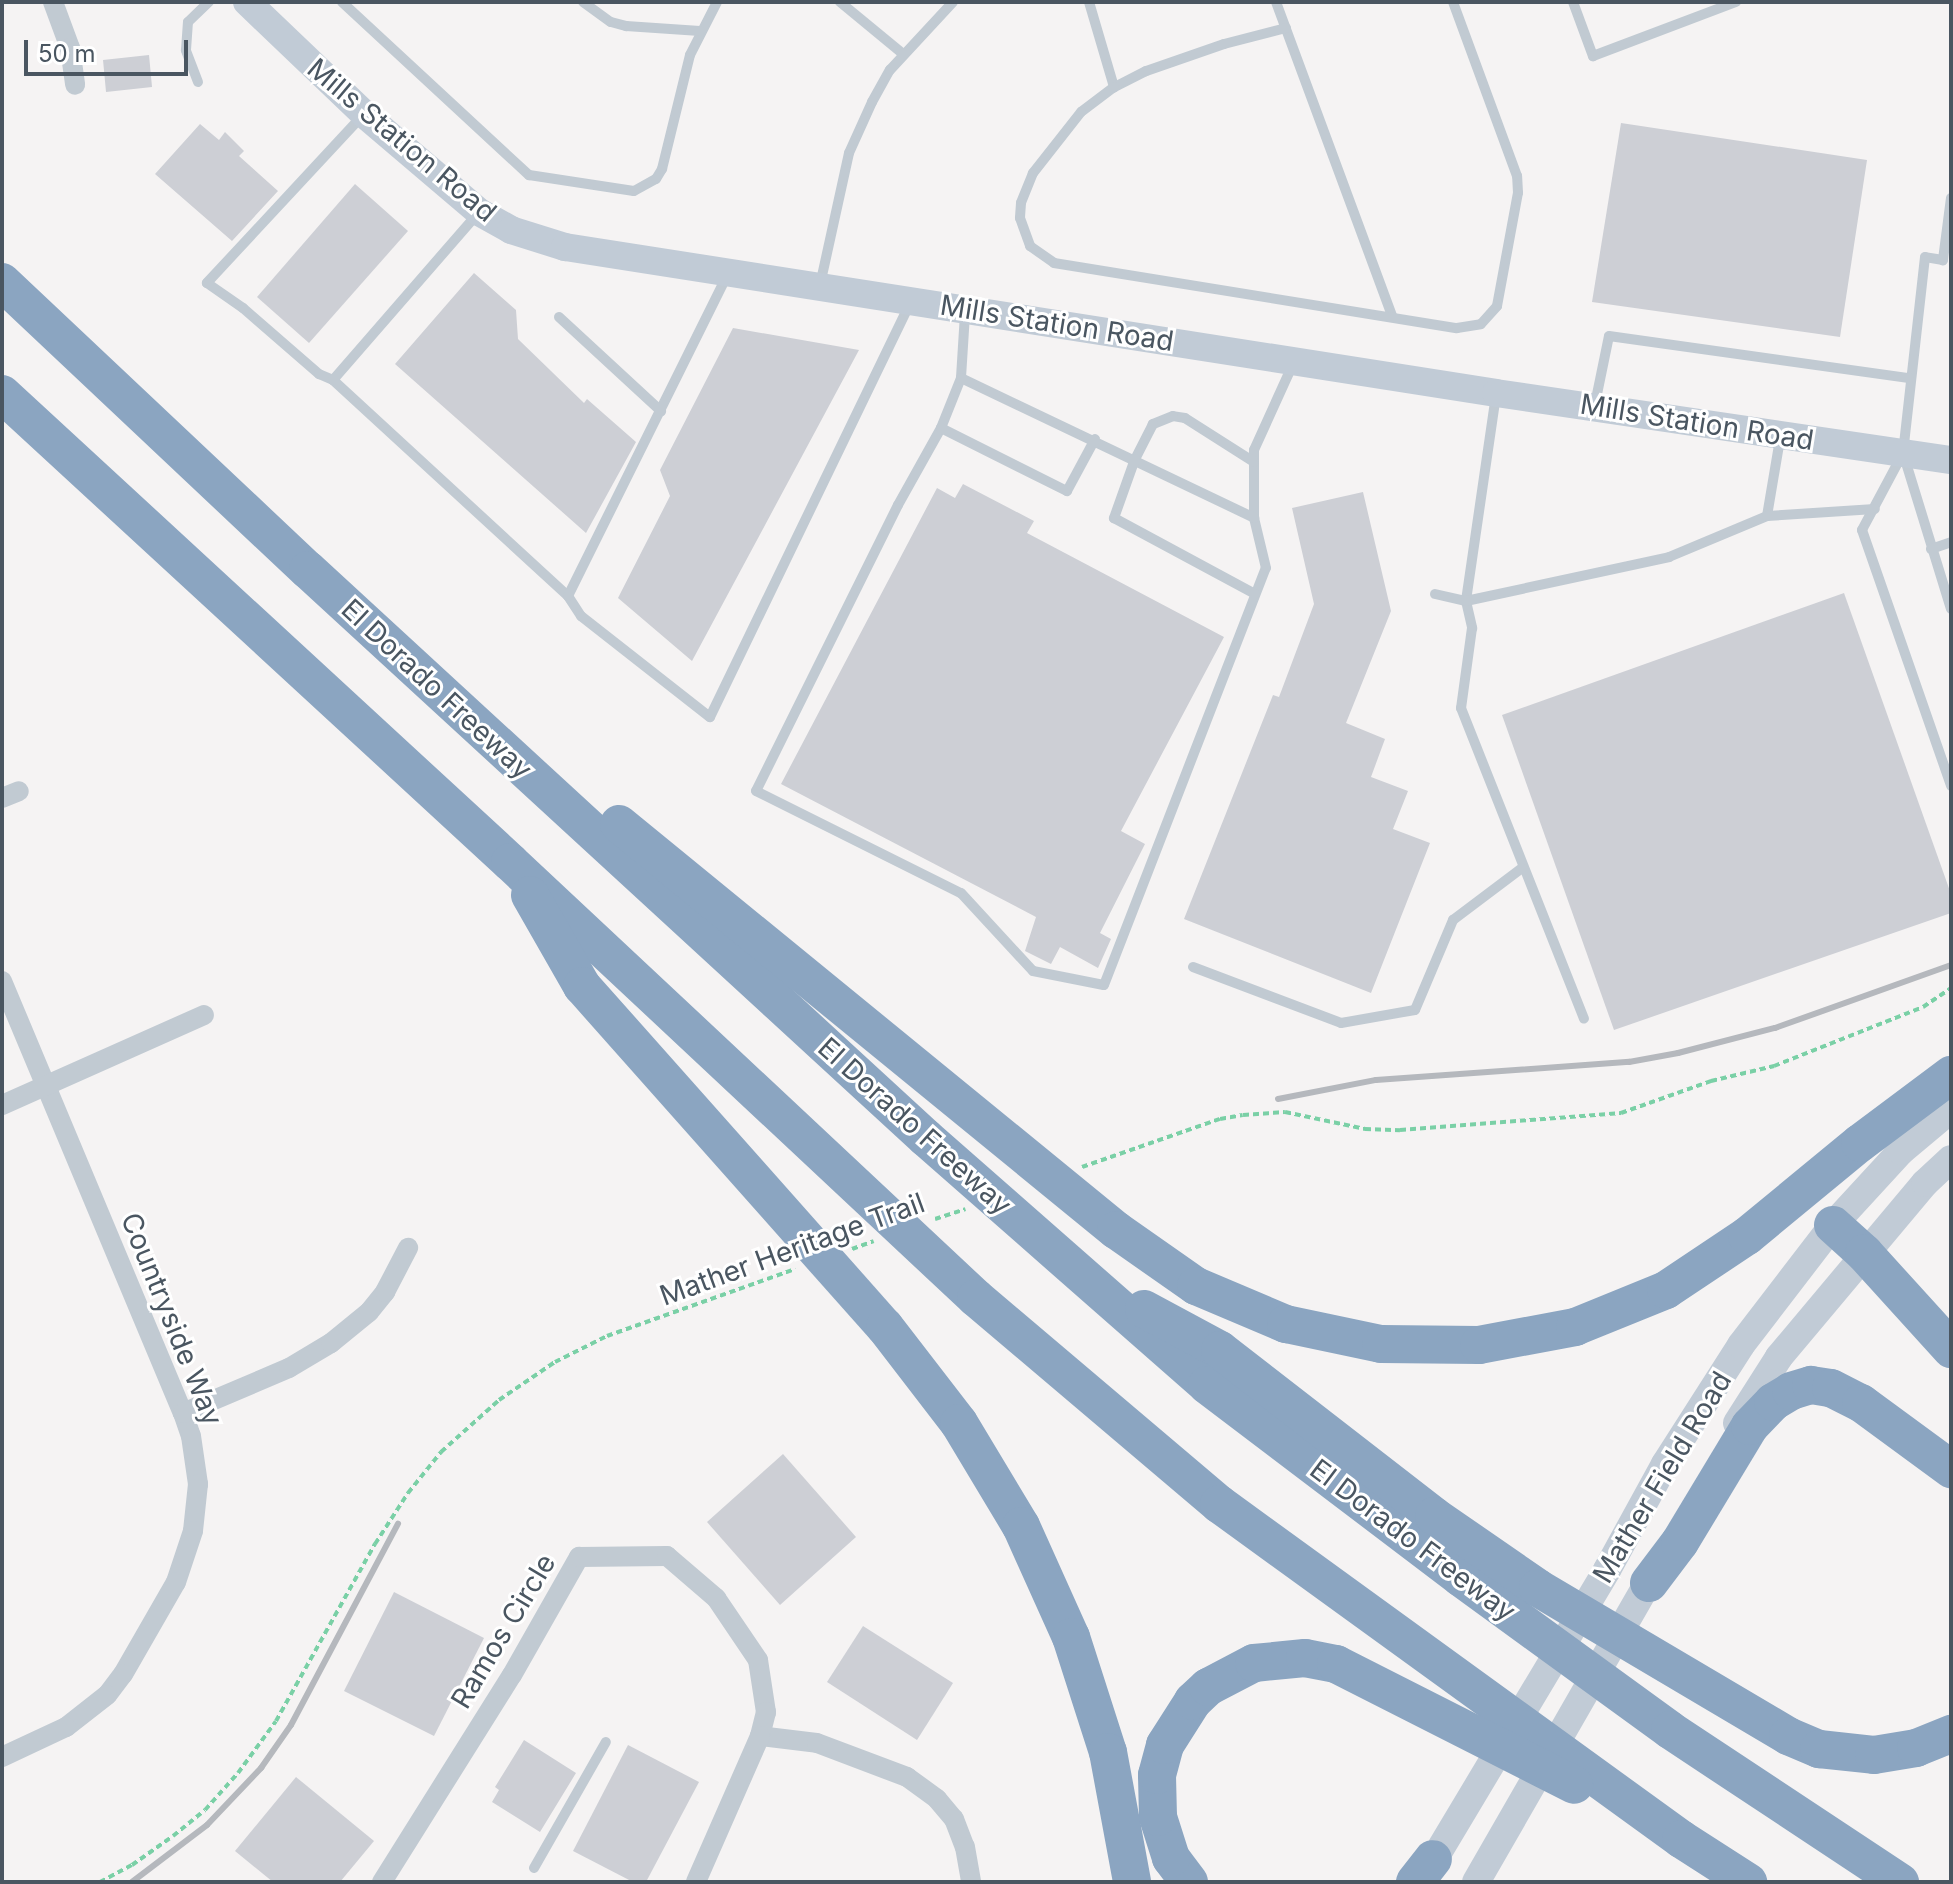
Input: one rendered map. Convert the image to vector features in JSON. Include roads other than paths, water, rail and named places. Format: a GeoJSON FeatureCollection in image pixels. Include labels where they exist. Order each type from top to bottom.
{"type":"FeatureCollection","features":[{"type":"Feature","properties":{"kind":"highway","name":"El Dorado Freeway"},"geometry":{"type":"LineString","coordinates":[[2,282],[308,570],[926,1138],[1207,1385],[1461,1578],[1670,1730],[1900,1882]]}},
{"type":"Feature","properties":{"kind":"highway"},"geometry":{"type":"LineString","coordinates":[[2,394],[510,862],[976,1298],[1219,1504],[1681,1839],[1748,1882]]}},
{"type":"Feature","properties":{"kind":"highway"},"geometry":{"type":"LineString","coordinates":[[308,570],[1116,1230],[1196,1286],[1286,1324],[1381,1344],[1437,1345],[1479,1345],[1575,1327],[1666,1290],[1735,1244],[1951,1075]]}},
{"type":"Feature","properties":{"kind":"highway"},"geometry":{"type":"LineString","coordinates":[[510,862],[582,986],[885,1327],[959,1423],[1021,1526],[1071,1637],[1108,1752],[1132,1882]]}},
{"type":"Feature","properties":{"kind":"highway"},"geometry":{"type":"LineString","coordinates":[[1833,1225],[1864,1253],[1951,1349]]}},
{"type":"Feature","properties":{"kind":"highway"},"geometry":{"type":"LineString","coordinates":[[1078,1274],[1220,1350],[1434,1516],[1538,1588],[1788,1736],[1819,1749],[1874,1755],[1916,1748],[1951,1734]]}},
{"type":"Feature","properties":{"kind":"highway"},"geometry":{"type":"LineString","coordinates":[[1649,1583],[1680,1542],[1750,1426],[1773,1402],[1791,1391],[1811,1385],[1831,1388],[1861,1403],[1951,1469]]}},
{"type":"Feature","properties":{"kind":"highway"},"geometry":{"type":"LineString","coordinates":[[1189,1882],[1171,1858],[1158,1817],[1157,1775],[1165,1745],[1193,1701],[1208,1687],[1254,1663],[1284,1658],[1305,1658],[1355,1671],[1681,1839]]}},
{"type":"Feature","properties":{"kind":"street"},"geometry":{"type":"LineString","coordinates":[[53,2],[70,48],[75,85]]}},
{"type":"Feature","properties":{"kind":"street","name":"Mills Station Road"},"geometry":{"type":"LineString","coordinates":[[247,2],[364,114],[479,212],[511,230],[565,247],[1496,393],[1951,460]]}},
{"type":"Feature","properties":{"kind":"street","name":"Countryside Way"},"geometry":{"type":"LineString","coordinates":[[2,981],[183,1413],[196,1460],[197,1508],[185,1557],[164,1607],[107,1695],[66,1727],[2,1757]]}},
{"type":"Feature","properties":{"kind":"street"},"geometry":{"type":"LineString","coordinates":[[2,1105],[204,1015]]}},
{"type":"Feature","properties":{"kind":"street","name":"Mather Field Road"},"geometry":{"type":"LineString","coordinates":[[1423,1874],[1607,1570],[1665,1464],[1741,1345],[1833,1225],[1901,1151],[1951,1109]]}},
{"type":"Feature","properties":{"kind":"street","name":"Mather Field Road"},"geometry":{"type":"LineString","coordinates":[[1476,1882],[1649,1583],[1703,1476],[1779,1357],[1864,1253],[1925,1183],[1951,1159]]}},
{"type":"Feature","properties":{"kind":"street"},"geometry":{"type":"LineString","coordinates":[[183,1413],[289,1368],[331,1343],[369,1312],[385,1292],[408,1248]]}},
{"type":"Feature","properties":{"kind":"street","name":"Ramos Circle"},"geometry":{"type":"LineString","coordinates":[[382,1882],[512,1675],[579,1557],[667,1556],[716,1598],[758,1660],[766,1712],[760,1736],[696,1882]]}},
{"type":"Feature","properties":{"kind":"street"},"geometry":{"type":"LineString","coordinates":[[760,1736],[817,1743],[907,1777],[937,1799],[954,1819],[965,1847],[971,1882]]}},
{"type":"Feature","properties":{"kind":"lane"},"geometry":{"type":"LineString","coordinates":[[198,82],[186,50],[188,22],[209,2]]}},
{"type":"Feature","properties":{"kind":"lane"},"geometry":{"type":"LineString","coordinates":[[342,2],[529,175],[634,191],[656,179],[662,169],[690,55],[717,2]]}},
{"type":"Feature","properties":{"kind":"lane"},"geometry":{"type":"LineString","coordinates":[[583,2],[611,22],[626,26],[700,31]]}},
{"type":"Feature","properties":{"kind":"lane"},"geometry":{"type":"LineString","coordinates":[[840,2],[903,54]]}},
{"type":"Feature","properties":{"kind":"lane"},"geometry":{"type":"LineString","coordinates":[[820,285],[849,153],[872,102],[903,54],[953,2]]}},
{"type":"Feature","properties":{"kind":"lane"},"geometry":{"type":"LineString","coordinates":[[1089,2],[1114,87]]}},
{"type":"Feature","properties":{"kind":"lane"},"geometry":{"type":"LineString","coordinates":[[1276,2],[1392,316]]}},
{"type":"Feature","properties":{"kind":"lane"},"geometry":{"type":"LineString","coordinates":[[1286,28],[1179,58],[1114,87],[1081,112],[1033,173],[1020,218],[1023,233],[1040,256],[1054,263],[1469,328],[1481,324],[1497,306],[1518,193],[1517,176],[1453,2]]}},
{"type":"Feature","properties":{"kind":"lane"},"geometry":{"type":"LineString","coordinates":[[1573,2],[1593,56],[1736,2]]}},
{"type":"Feature","properties":{"kind":"lane"},"geometry":{"type":"LineString","coordinates":[[364,114],[207,283],[243,308],[319,374],[333,380],[568,596],[581,616],[710,717],[912,301]]}},
{"type":"Feature","properties":{"kind":"lane"},"geometry":{"type":"LineString","coordinates":[[1951,198],[1943,260],[1925,257],[1909,378],[1903,453],[1951,609]]}},
{"type":"Feature","properties":{"kind":"lane"},"geometry":{"type":"LineString","coordinates":[[333,380],[479,212]]}},
{"type":"Feature","properties":{"kind":"lane"},"geometry":{"type":"LineString","coordinates":[[568,596],[728,272]]}},
{"type":"Feature","properties":{"kind":"lane"},"geometry":{"type":"LineString","coordinates":[[965,310],[961,378],[941,428],[898,505],[756,791],[961,893],[1033,971],[1104,985],[1266,568],[1254,518],[1254,450],[1295,360]]}},
{"type":"Feature","properties":{"kind":"lane"},"geometry":{"type":"LineString","coordinates":[[559,317],[661,411]]}},
{"type":"Feature","properties":{"kind":"lane"},"geometry":{"type":"LineString","coordinates":[[1594,406],[1609,336],[1909,378]]}},
{"type":"Feature","properties":{"kind":"lane"},"geometry":{"type":"LineString","coordinates":[[961,378],[1095,439],[1254,518]]}},
{"type":"Feature","properties":{"kind":"lane"},"geometry":{"type":"LineString","coordinates":[[1496,393],[1466,601],[1472,628],[1461,708],[1584,1019]]}},
{"type":"Feature","properties":{"kind":"lane"},"geometry":{"type":"LineString","coordinates":[[1254,462],[1185,418],[1173,416],[1153,424],[1135,459],[1114,518],[1255,594]]}},
{"type":"Feature","properties":{"kind":"lane"},"geometry":{"type":"LineString","coordinates":[[941,428],[1067,491],[1095,439]]}},
{"type":"Feature","properties":{"kind":"lane"},"geometry":{"type":"LineString","coordinates":[[1767,516],[1781,435]]}},
{"type":"Feature","properties":{"kind":"lane"},"geometry":{"type":"LineString","coordinates":[[1903,453],[1862,530],[1951,786]]}},
{"type":"Feature","properties":{"kind":"lane"},"geometry":{"type":"LineString","coordinates":[[1435,594],[1466,601],[1669,557],[1767,516],[1875,509]]}},
{"type":"Feature","properties":{"kind":"lane"},"geometry":{"type":"LineString","coordinates":[[1931,549],[1951,542]]}},
{"type":"Feature","properties":{"kind":"lane"},"geometry":{"type":"LineString","coordinates":[[1193,967],[1341,1023],[1415,1010],[1453,920],[1522,868]]}},
{"type":"Feature","properties":{"kind":"lane"},"geometry":{"type":"LineString","coordinates":[[534,1868],[606,1742]]}},
{"type":"Feature","properties":{"kind":"railway"},"geometry":{"type":"LineString","coordinates":[[1278,1099],[1376,1080],[1629,1062],[1678,1053],[1775,1028],[1951,965]]}},
{"type":"Feature","properties":{"kind":"railway"},"geometry":{"type":"LineString","coordinates":[[132,1882],[207,1825],[261,1768],[291,1725],[398,1524]]}}]}
